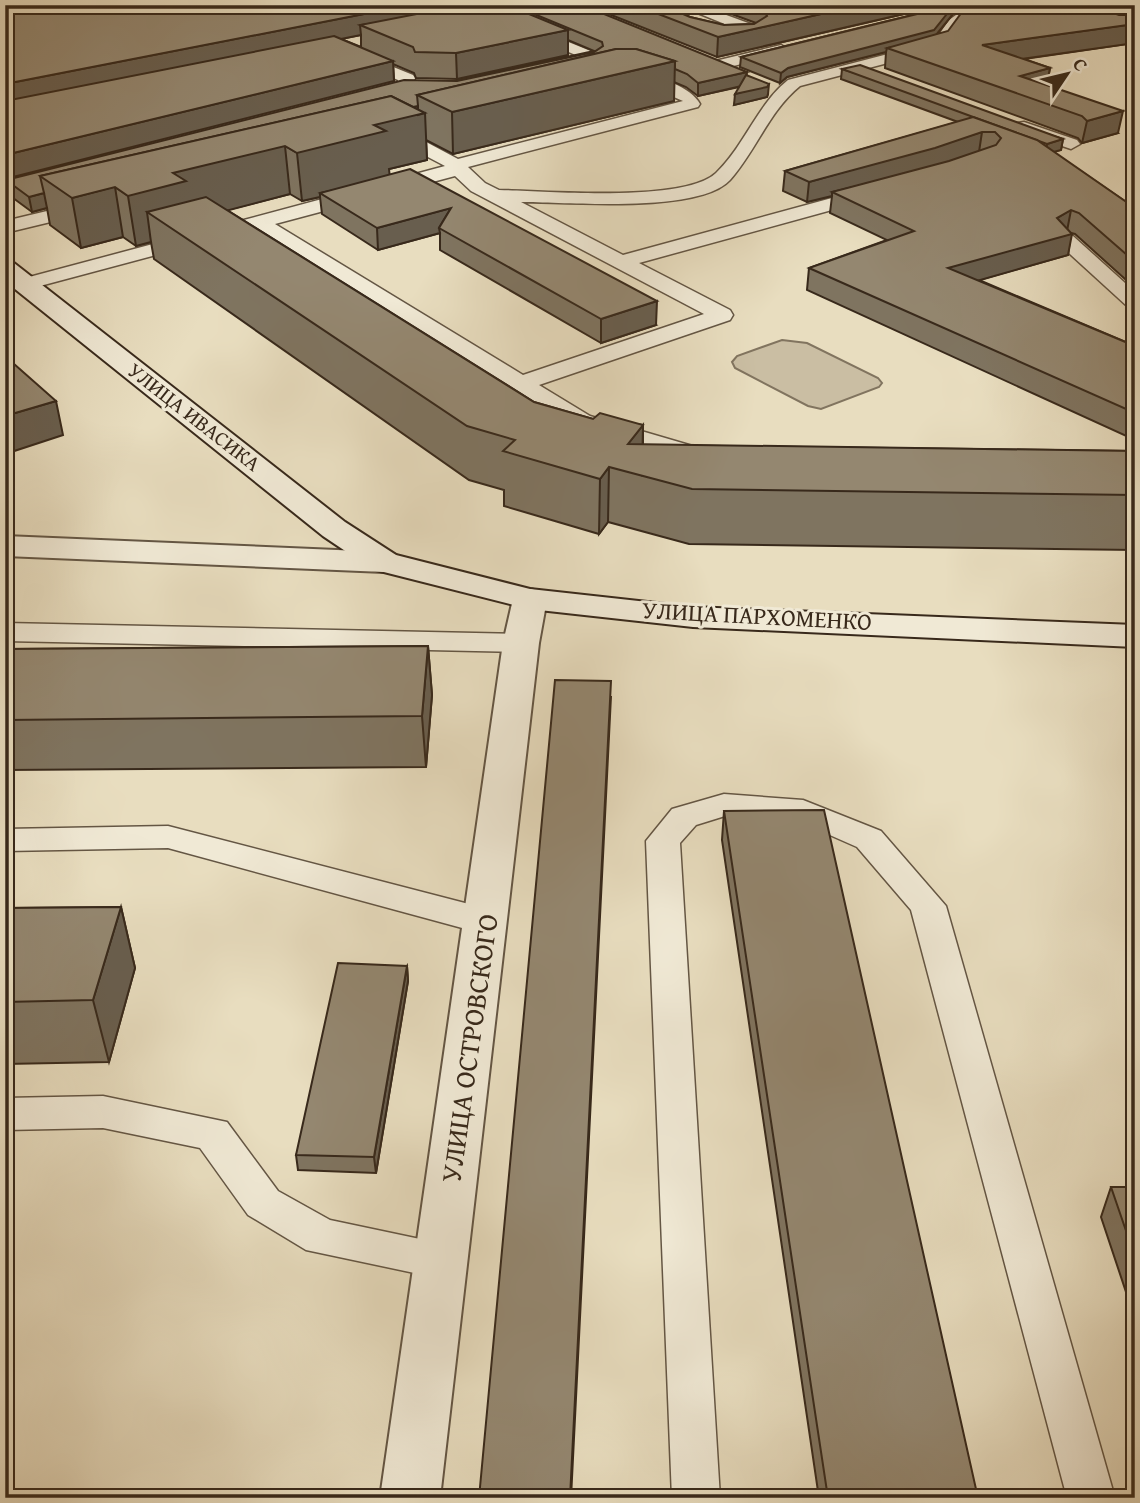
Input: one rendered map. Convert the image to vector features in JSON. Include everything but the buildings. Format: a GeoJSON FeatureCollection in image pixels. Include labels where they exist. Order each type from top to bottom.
{"type":"FeatureCollection","features":[{"type":"Feature","properties":{"kind":"main road"},"geometry":{"type":"LineString","coordinates":[[334,47],[374,40]]}},
{"type":"Feature","properties":{"kind":"main road","name":"УЛИЦА ИВАСИКА"},"geometry":{"type":"LineString","coordinates":[[15,276],[334,529],[384,562]]}},
{"type":"Feature","properties":{"kind":"main road"},"geometry":{"type":"LineString","coordinates":[[5,545],[384,562]]}},
{"type":"Feature","properties":{"kind":"main road","name":"УЛИЦА ПАРХОМЕНКО"},"geometry":{"type":"LineString","coordinates":[[384,562],[526,621],[693,617],[1135,636]]}},
{"type":"Feature","properties":{"kind":"main road","name":"УЛИЦА ОСТРОВСКОГО"},"geometry":{"type":"LineString","coordinates":[[410,1498],[438,1259],[488,922],[526,621]]}},
{"type":"Feature","properties":{"kind":"lane"},"geometry":{"type":"LineString","coordinates":[[685,5],[754,30],[756,35],[730,41],[720,39]]}},
{"type":"Feature","properties":{"kind":"lane"},"geometry":{"type":"LineString","coordinates":[[496,197],[655,198],[691,191],[721,179],[783,92],[794,83],[940,45],[954,23],[980,5]]}},
{"type":"Feature","properties":{"kind":"lane"},"geometry":{"type":"LineString","coordinates":[[508,22],[593,57],[540,69]]}},
{"type":"Feature","properties":{"kind":"lane"},"geometry":{"type":"LineString","coordinates":[[739,74],[711,62],[799,46]]}},
{"type":"Feature","properties":{"kind":"lane"},"geometry":{"type":"LineString","coordinates":[[334,47],[407,78],[405,86]]}},
{"type":"Feature","properties":{"kind":"lane"},"geometry":{"type":"LineString","coordinates":[[233,229],[449,172],[456,165],[691,104],[689,98],[650,81],[612,77],[576,61]]}},
{"type":"Feature","properties":{"kind":"lane"},"geometry":{"type":"LineString","coordinates":[[858,66],[895,80]]}},
{"type":"Feature","properties":{"kind":"lane"},"geometry":{"type":"LineString","coordinates":[[761,83],[783,92]]}},
{"type":"Feature","properties":{"kind":"lane"},"geometry":{"type":"LineString","coordinates":[[351,99],[405,86],[424,89]]}},
{"type":"Feature","properties":{"kind":"lane"},"geometry":{"type":"LineString","coordinates":[[1008,121],[1071,144]]}},
{"type":"Feature","properties":{"kind":"lane"},"geometry":{"type":"LineString","coordinates":[[420,126],[387,134],[456,165],[478,187],[722,315],[522,383]]}},
{"type":"Feature","properties":{"kind":"lane"},"geometry":{"type":"LineString","coordinates":[[620,261],[886,189]]}},
{"type":"Feature","properties":{"kind":"lane"},"geometry":{"type":"LineString","coordinates":[[5,227],[113,201]]}},
{"type":"Feature","properties":{"kind":"lane"},"geometry":{"type":"LineString","coordinates":[[259,222],[582,421],[725,463]]}},
{"type":"Feature","properties":{"kind":"lane"},"geometry":{"type":"LineString","coordinates":[[15,276],[207,236]]}},
{"type":"Feature","properties":{"kind":"lane"},"geometry":{"type":"LineString","coordinates":[[1066,240],[1135,303]]}},
{"type":"Feature","properties":{"kind":"lane"},"geometry":{"type":"LineString","coordinates":[[5,632],[526,621]]}},
{"type":"Feature","properties":{"kind":"lane"},"geometry":{"type":"LineString","coordinates":[[696,1498],[663,841],[684,817],[724,805],[803,811],[869,839],[928,906],[1091,1498]]}},
{"type":"Feature","properties":{"kind":"lane"},"geometry":{"type":"LineString","coordinates":[[5,840],[168,837],[488,922]]}},
{"type":"Feature","properties":{"kind":"lane"},"geometry":{"type":"LineString","coordinates":[[5,1114],[103,1112],[213,1134],[263,1203],[321,1237],[438,1259]]}},
{"type":"Feature","properties":{"kind":"shaded area"},"geometry":{"type":"Polygon","coordinates":[[[782,340],[807,343],[878,378],[882,383],[879,387],[821,409],[808,406],[735,368],[732,362],[737,356],[782,340]]]}}]}
